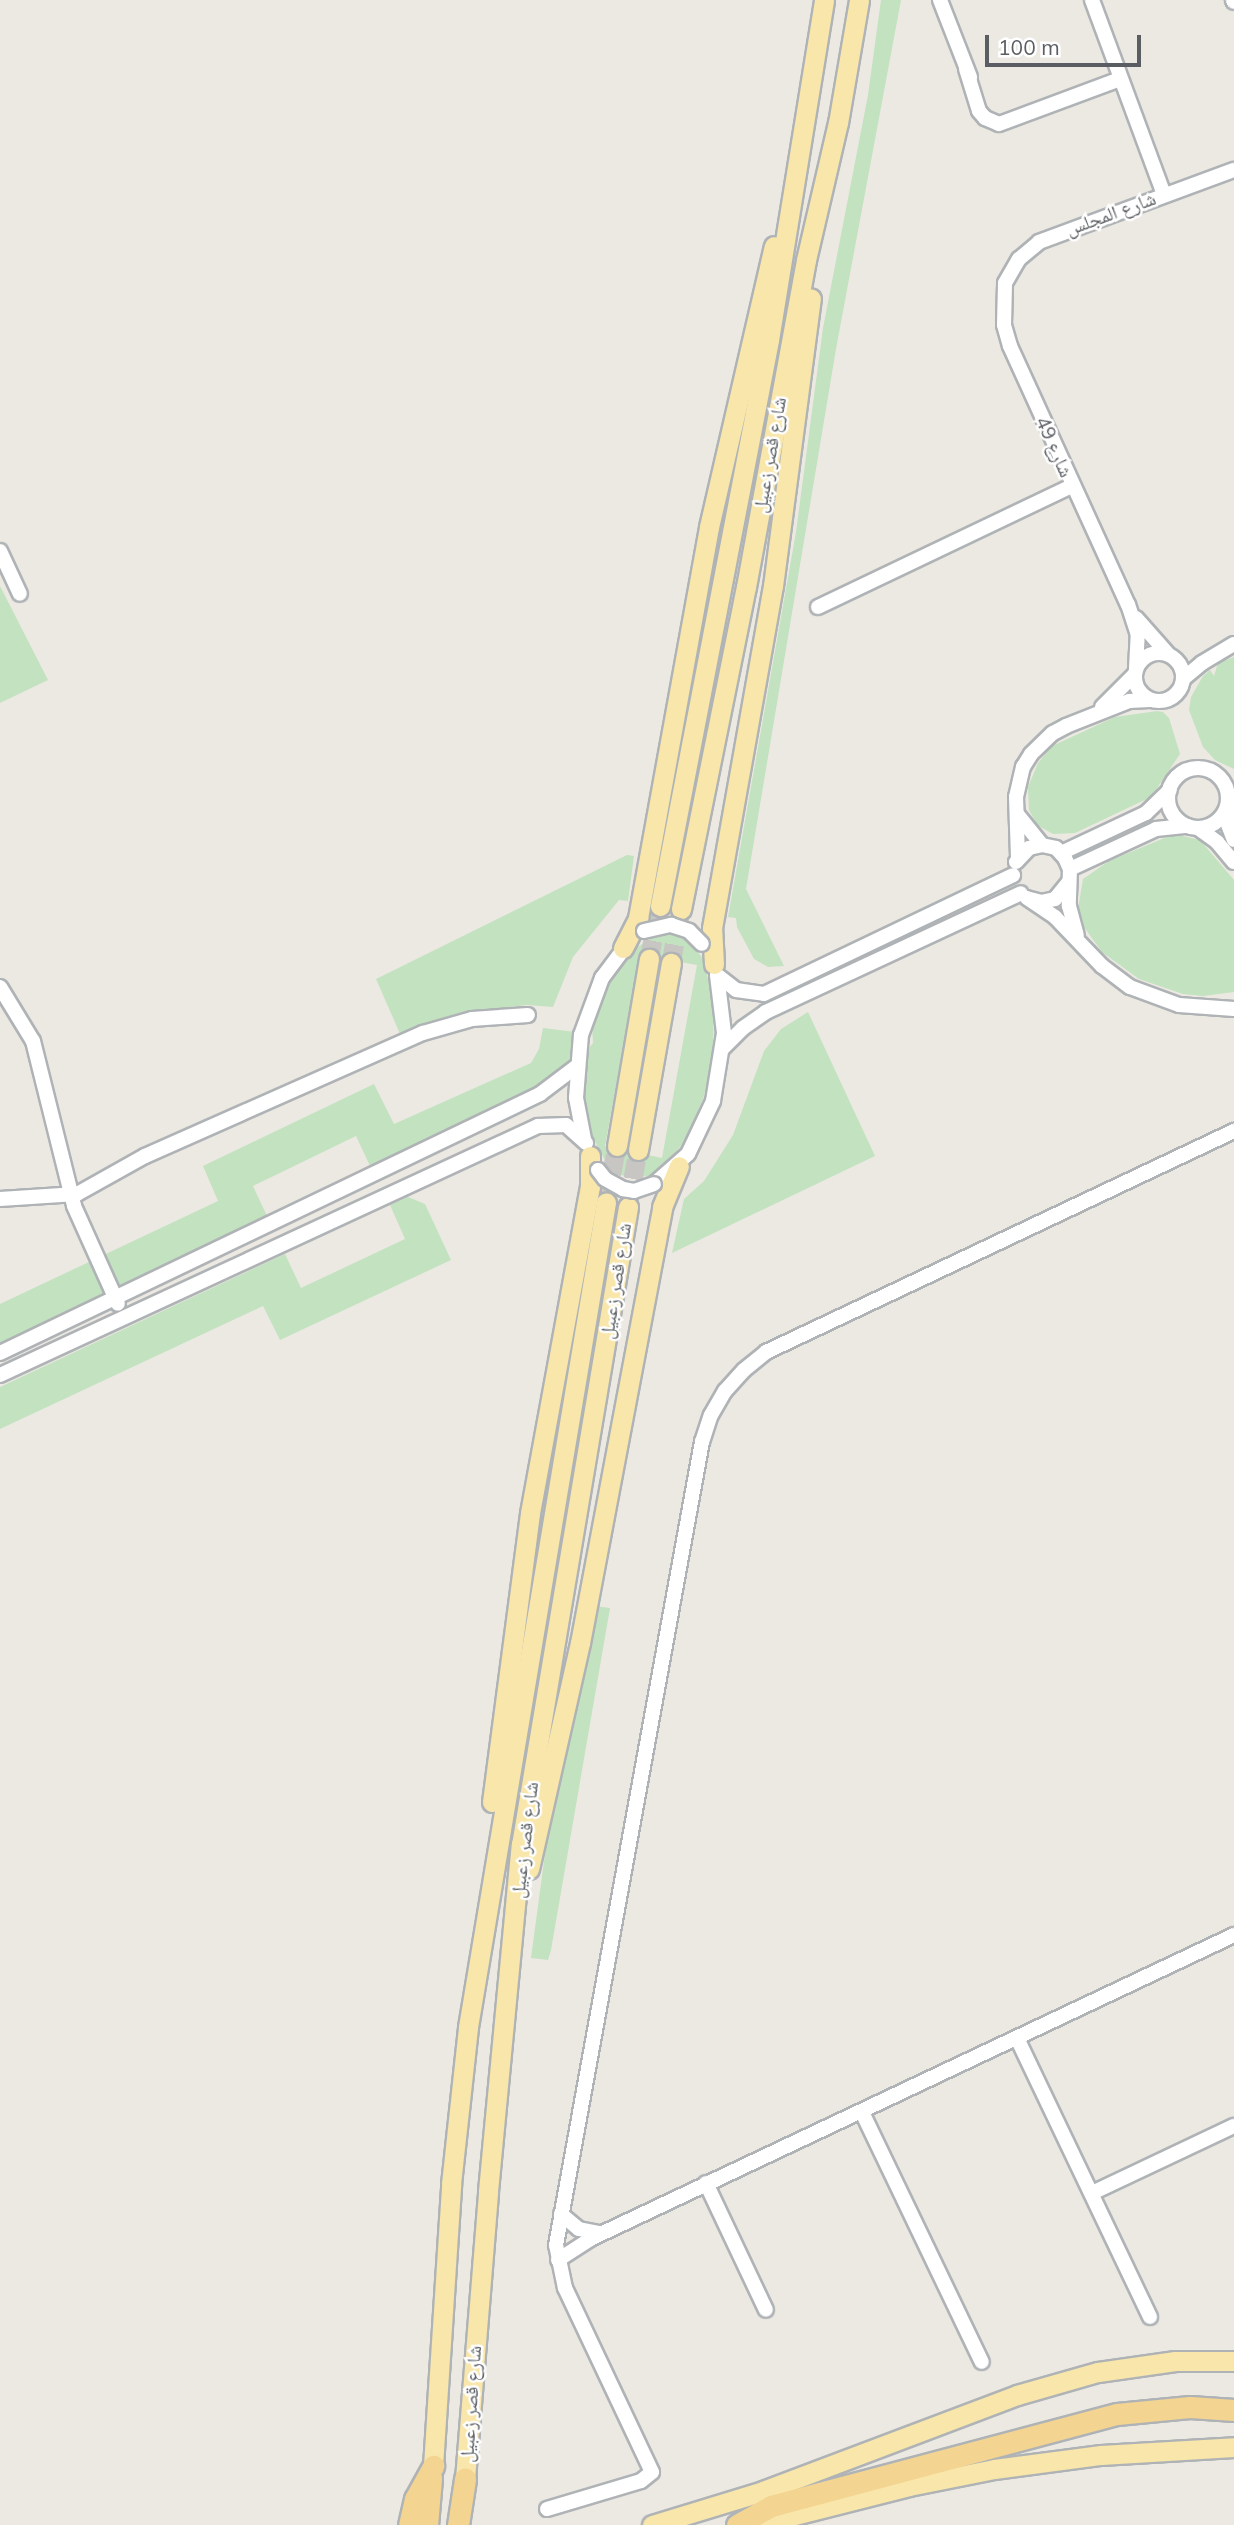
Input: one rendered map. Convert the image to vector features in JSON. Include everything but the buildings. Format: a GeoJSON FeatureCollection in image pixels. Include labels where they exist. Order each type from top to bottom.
{"type":"FeatureCollection","features":[{"type":"Feature","properties":{"kind":"highway"},"geometry":{"type":"LineString","coordinates":[[737,2525],[755,2512],[771,2507],[1117,2414],[1156,2409],[1234,2410]]}},
{"type":"Feature","properties":{"kind":"highway"},"geometry":{"type":"LineString","coordinates":[[409,2525],[415,2499],[433,2466]]}},
{"type":"Feature","properties":{"kind":"highway"},"geometry":{"type":"LineString","coordinates":[[426,2525],[433,2466]]}},
{"type":"Feature","properties":{"kind":"highway"},"geometry":{"type":"LineString","coordinates":[[458,2525],[466,2479]]}},
{"type":"Feature","properties":{"kind":"highway"},"geometry":{"type":"LineString","coordinates":[[466,2479],[471,2525]]}},
{"type":"Feature","properties":{"kind":"main road","name":"شارع قصر زعبيل"},"geometry":{"type":"LineString","coordinates":[[660,906],[769,341],[824,0]]}},
{"type":"Feature","properties":{"kind":"main road","name":"شارع قصر زعبيل"},"geometry":{"type":"LineString","coordinates":[[681,909],[859,0]]}},
{"type":"Feature","properties":{"kind":"main road"},"geometry":{"type":"LineString","coordinates":[[623,948],[638,918],[709,527],[767,266],[788,213]]}},
{"type":"Feature","properties":{"kind":"main road"},"geometry":{"type":"LineString","coordinates":[[716,969],[712,928],[773,586],[816,256],[815,224]]}},
{"type":"Feature","properties":{"kind":"main road"},"geometry":{"type":"LineString","coordinates":[[617,1146],[649,958]]}},
{"type":"Feature","properties":{"kind":"main road"},"geometry":{"type":"LineString","coordinates":[[638,1150],[671,963]]}},
{"type":"Feature","properties":{"kind":"main road"},"geometry":{"type":"LineString","coordinates":[[489,1892],[488,1839],[530,1513],[590,1186],[591,1156]]}},
{"type":"Feature","properties":{"kind":"main road"},"geometry":{"type":"LineString","coordinates":[[519,1892],[532,1859],[580,1643],[662,1207],[679,1166]]}},
{"type":"Feature","properties":{"kind":"main road","name":"شارع قصر زعبيل"},"geometry":{"type":"LineString","coordinates":[[433,2466],[451,2184],[468,2027],[606,1202]]}},
{"type":"Feature","properties":{"kind":"main road","name":"شارع قصر زعبيل"},"geometry":{"type":"LineString","coordinates":[[466,2479],[489,2178],[519,1892],[521,1845],[628,1207]]}},
{"type":"Feature","properties":{"kind":"main road"},"geometry":{"type":"LineString","coordinates":[[652,2525],[763,2491],[1017,2396],[1098,2372],[1175,2361],[1234,2361]]}},
{"type":"Feature","properties":{"kind":"main road"},"geometry":{"type":"LineString","coordinates":[[755,2525],[909,2486],[994,2469],[1101,2455],[1234,2447]]}},
{"type":"Feature","properties":{"kind":"street"},"geometry":{"type":"LineString","coordinates":[[940,0],[979,111],[992,122],[1007,123],[1120,79]]}},
{"type":"Feature","properties":{"kind":"street"},"geometry":{"type":"LineString","coordinates":[[1092,0],[1164,195]]}},
{"type":"Feature","properties":{"kind":"street","name":"شارع المجلس"},"geometry":{"type":"LineString","coordinates":[[1005,283],[1019,259],[1039,242],[1234,170]]}},
{"type":"Feature","properties":{"kind":"street","name":"شارع 49"},"geometry":{"type":"LineString","coordinates":[[1005,283],[1003,326],[1072,486],[1128,605],[1138,635],[1135,671]]}},
{"type":"Feature","properties":{"kind":"street"},"geometry":{"type":"LineString","coordinates":[[818,607],[1072,486]]}},
{"type":"Feature","properties":{"kind":"street"},"geometry":{"type":"LineString","coordinates":[[0,551],[5,576],[20,594]]}},
{"type":"Feature","properties":{"kind":"street","name":"شارع 49"},"geometry":{"type":"LineString","coordinates":[[1128,605],[1145,631],[1171,655]]}},
{"type":"Feature","properties":{"kind":"street"},"geometry":{"type":"LineString","coordinates":[[1089,716],[1120,692],[1149,654],[1171,655],[1229,647]]}},
{"type":"Feature","properties":{"kind":"street"},"geometry":{"type":"LineString","coordinates":[[1229,647],[1183,680],[1175,696],[1163,701],[1129,701],[1089,716],[1053,733],[1031,754],[1018,782],[1018,857],[1013,875],[1024,895],[1055,917],[1102,966],[1138,991],[1179,1005],[1234,1009]]}},
{"type":"Feature","properties":{"kind":"street"},"geometry":{"type":"LineString","coordinates":[[1171,655],[1181,667],[1183,680]]}},
{"type":"Feature","properties":{"kind":"street"},"geometry":{"type":"LineString","coordinates":[[1135,671],[1140,692],[1150,700]]}},
{"type":"Feature","properties":{"kind":"street"},"geometry":{"type":"LineString","coordinates":[[1061,853],[1146,813],[1184,772],[1207,770],[1222,779],[1226,787],[1227,822],[1234,840]]}},
{"type":"Feature","properties":{"kind":"street"},"geometry":{"type":"LineString","coordinates":[[1170,790],[1174,815],[1217,842],[1234,862]]}},
{"type":"Feature","properties":{"kind":"street"},"geometry":{"type":"LineString","coordinates":[[723,1048],[743,1028],[766,1012],[1024,895],[1048,901],[1060,895],[1069,876],[1156,829],[1192,827],[1216,822],[1227,808]]}},
{"type":"Feature","properties":{"kind":"street"},"geometry":{"type":"LineString","coordinates":[[1016,813],[1042,845],[1061,853],[1069,876],[1071,918],[1079,940]]}},
{"type":"Feature","properties":{"kind":"street"},"geometry":{"type":"LineString","coordinates":[[1018,857],[1028,848],[1042,845]]}},
{"type":"Feature","properties":{"kind":"street"},"geometry":{"type":"LineString","coordinates":[[591,1156],[576,1098],[582,1035],[602,978],[623,948],[644,931],[671,925],[689,931],[702,944],[716,969],[736,990],[764,994],[1013,875]]}},
{"type":"Feature","properties":{"kind":"street"},"geometry":{"type":"LineString","coordinates":[[0,1375],[538,1126],[566,1125],[605,1178],[623,1189],[645,1189],[654,1184],[679,1166],[695,1144],[711,1109],[723,1048],[724,1011],[716,969]]}},
{"type":"Feature","properties":{"kind":"street"},"geometry":{"type":"LineString","coordinates":[[0,987],[33,1041],[70,1195],[124,1317]]}},
{"type":"Feature","properties":{"kind":"street"},"geometry":{"type":"LineString","coordinates":[[1214,1008],[1234,1002]]}},
{"type":"Feature","properties":{"kind":"street"},"geometry":{"type":"LineString","coordinates":[[0,1199],[83,1192],[145,1156],[423,1033],[472,1019],[528,1016]]}},
{"type":"Feature","properties":{"kind":"street"},"geometry":{"type":"LineString","coordinates":[[0,1353],[540,1094],[577,1066]]}},
{"type":"Feature","properties":{"kind":"street"},"geometry":{"type":"LineString","coordinates":[[547,2509],[641,2481],[652,2472],[565,2288],[556,2245],[702,1442],[711,1415],[725,1391],[744,1370],[766,1352],[799,1334],[1234,1131]]}},
{"type":"Feature","properties":{"kind":"street"},"geometry":{"type":"LineString","coordinates":[[558,2260],[602,2233],[1234,1935]]}},
{"type":"Feature","properties":{"kind":"street"},"geometry":{"type":"LineString","coordinates":[[1017,2038],[1150,2317]]}},
{"type":"Feature","properties":{"kind":"street"},"geometry":{"type":"LineString","coordinates":[[862,2112],[982,2362]]}},
{"type":"Feature","properties":{"kind":"street"},"geometry":{"type":"LineString","coordinates":[[1092,2193],[1234,2126]]}},
{"type":"Feature","properties":{"kind":"street"},"geometry":{"type":"LineString","coordinates":[[706,2183],[766,2309]]}},
{"type":"Feature","properties":{"kind":"street"},"geometry":{"type":"LineString","coordinates":[[561,2214],[579,2229],[602,2233]]}},
{"type":"Feature","properties":{"kind":"green space"},"geometry":{"type":"Polygon","coordinates":[[[881,0],[901,0],[836,349],[746,889],[784,966],[768,967],[754,959],[737,927],[736,918],[728,917],[796,532],[823,328],[868,95],[881,0]]]}},
{"type":"Feature","properties":{"kind":"green space"},"geometry":{"type":"Polygon","coordinates":[[[0,586],[48,680],[0,703],[0,586]]]}},
{"type":"Feature","properties":{"kind":"green space"},"geometry":{"type":"Polygon","coordinates":[[[1234,657],[1234,769],[1215,760],[1203,747],[1189,710],[1191,697],[1203,676],[1210,670],[1214,676],[1218,663],[1234,657]]]}},
{"type":"Feature","properties":{"kind":"green space"},"geometry":{"type":"Polygon","coordinates":[[[1163,712],[1169,718],[1180,754],[1151,797],[1075,833],[1053,834],[1037,825],[1029,810],[1028,787],[1038,763],[1052,746],[1115,717],[1163,712]]]}},
{"type":"Feature","properties":{"kind":"green space"},"geometry":{"type":"Polygon","coordinates":[[[1174,834],[1200,840],[1234,880],[1234,992],[1203,996],[1183,994],[1139,979],[1102,952],[1084,927],[1078,909],[1083,879],[1109,861],[1174,834]]]}},
{"type":"Feature","properties":{"kind":"green space"},"geometry":{"type":"Polygon","coordinates":[[[627,855],[634,856],[628,901],[619,900],[573,957],[553,1007],[527,1005],[485,1010],[435,1022],[401,1036],[376,979],[627,855]]]}},
{"type":"Feature","properties":{"kind":"green space"},"geometry":{"type":"Polygon","coordinates":[[[660,933],[684,937],[702,957],[714,1000],[713,1055],[704,1096],[686,1140],[661,1169],[649,1176],[630,1178],[616,1173],[607,1164],[593,1138],[584,1093],[586,1051],[593,1043],[592,1023],[611,980],[634,949],[660,933]],[[640,955],[605,1146],[662,1158],[697,965],[640,955]]]}},
{"type":"Feature","properties":{"kind":"green space"},"geometry":{"type":"Polygon","coordinates":[[[808,1012],[875,1156],[672,1253],[684,1199],[704,1181],[733,1135],[764,1051],[781,1029],[808,1012]]]}},
{"type":"Feature","properties":{"kind":"green space"},"geometry":{"type":"Polygon","coordinates":[[[543,1028],[576,1032],[574,1056],[559,1076],[371,1168],[356,1136],[253,1186],[268,1218],[0,1348],[0,1304],[218,1201],[203,1166],[374,1084],[394,1124],[531,1063],[539,1049],[543,1028]]]}},
{"type":"Feature","properties":{"kind":"green space"},"geometry":{"type":"Polygon","coordinates":[[[408,1197],[425,1204],[451,1260],[280,1340],[263,1306],[0,1429],[0,1387],[285,1254],[301,1288],[405,1239],[390,1205],[408,1197]]]}},
{"type":"Feature","properties":{"kind":"green space"},"geometry":{"type":"Polygon","coordinates":[[[595,1606],[610,1608],[551,1950],[548,1960],[531,1958],[549,1824],[595,1606]]]}},
{"type":"Feature","properties":{"kind":"tunnel"},"geometry":{"type":"LineString","coordinates":[[649,959],[660,906]]}},
{"type":"Feature","properties":{"kind":"tunnel"},"geometry":{"type":"LineString","coordinates":[[671,963],[681,909]]}},
{"type":"Feature","properties":{"kind":"tunnel"},"geometry":{"type":"LineString","coordinates":[[606,1202],[617,1146]]}},
{"type":"Feature","properties":{"kind":"tunnel"},"geometry":{"type":"LineString","coordinates":[[628,1207],[638,1150]]}}]}
